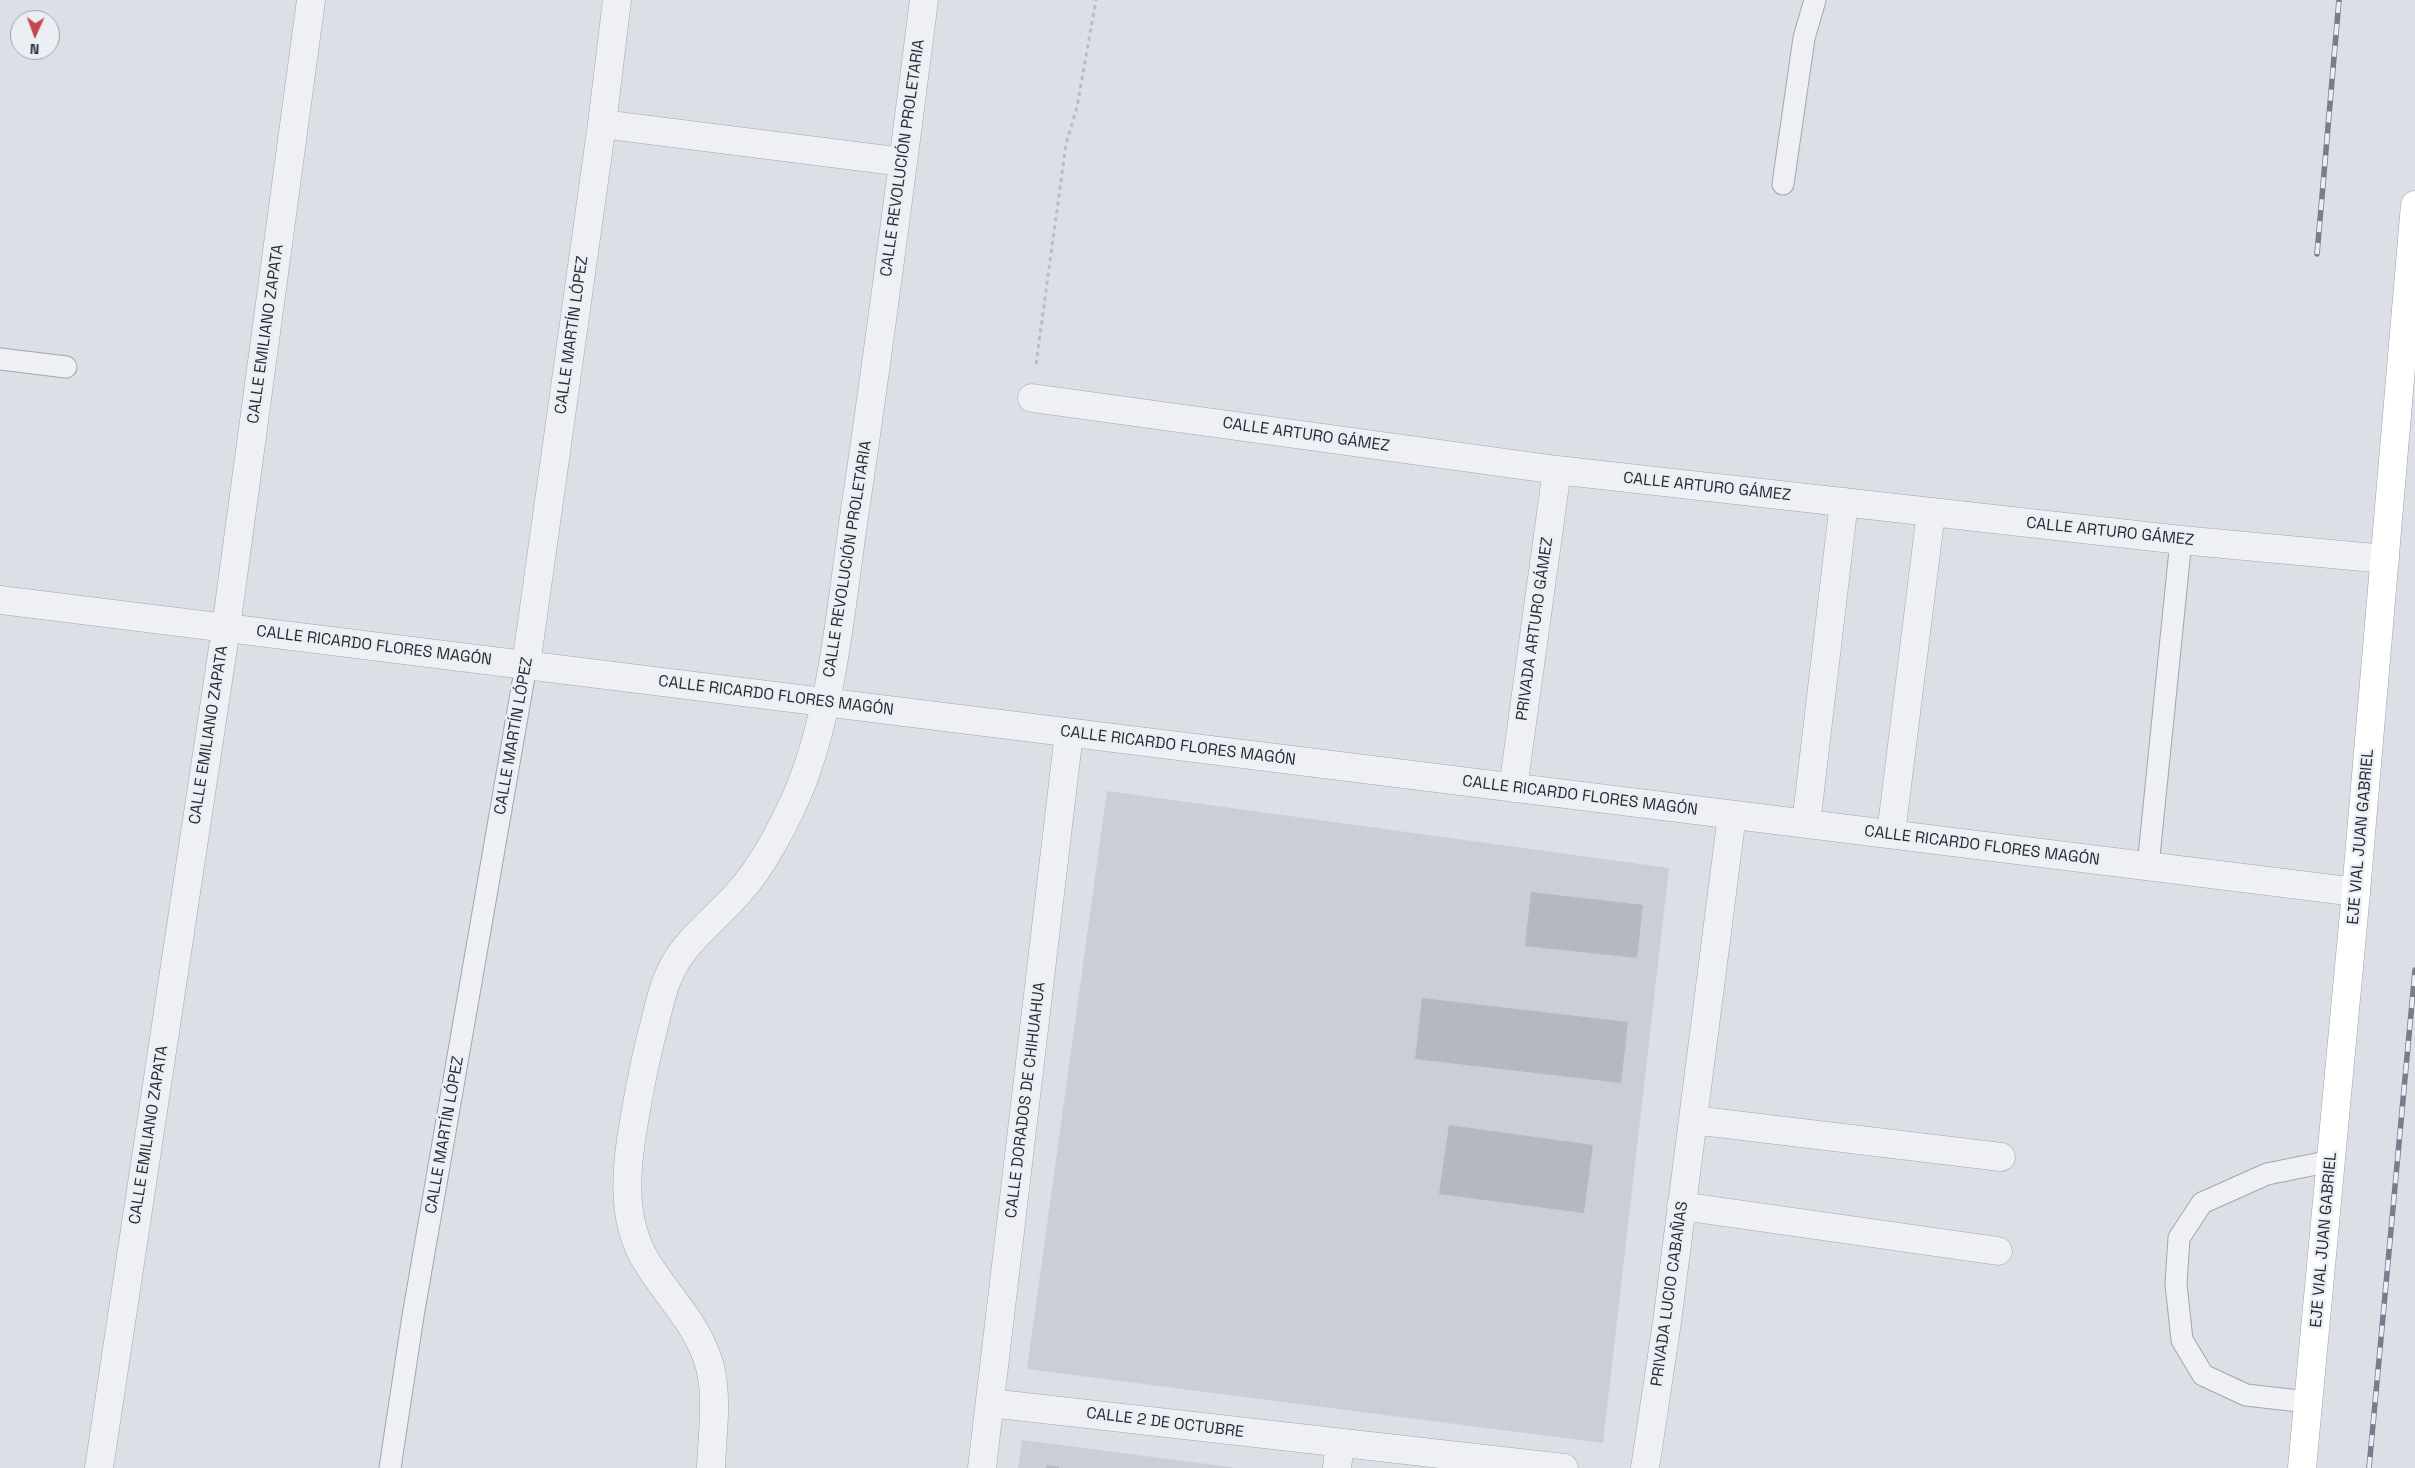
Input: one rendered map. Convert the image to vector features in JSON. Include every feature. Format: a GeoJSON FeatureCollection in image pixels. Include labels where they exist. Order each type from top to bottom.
{"type":"FeatureCollection","features":[{"type":"Feature","properties":{"kind":"main road","name":"EJE VIAL JUAN GABRIEL"},"geometry":{"type":"LineString","coordinates":[[2302,1468],[2356,892],[2415,205]]}},
{"type":"Feature","properties":{"kind":"street","name":"CALLE EMILIANO ZAPATA"},"geometry":{"type":"LineString","coordinates":[[99,1468],[226,628],[311,0]]}},
{"type":"Feature","properties":{"kind":"street","name":"CALLE MARTÍN LÓPEZ"},"geometry":{"type":"LineString","coordinates":[[526,665],[602,124],[616,0]]}},
{"type":"Feature","properties":{"kind":"street","name":"CALLE REVOLUCIÓN PROLETARIA"},"geometry":{"type":"LineString","coordinates":[[710,1468],[714,1402],[710,1369],[690,1320],[646,1261],[634,1236],[626,1186],[631,1140],[646,1056],[663,990],[674,964],[745,886],[763,860],[801,784],[826,702],[868,422],[924,0]]}},
{"type":"Feature","properties":{"kind":"street"},"geometry":{"type":"LineString","coordinates":[[602,124],[903,162]]}},
{"type":"Feature","properties":{"kind":"street","name":"CALLE ARTURO GÁMEZ"},"geometry":{"type":"LineString","coordinates":[[1032,398],[1557,470],[2181,540],[2385,559]]}},
{"type":"Feature","properties":{"kind":"street","name":"PRIVADA ARTURO GÁMEZ"},"geometry":{"type":"LineString","coordinates":[[1513,788],[1557,470]]}},
{"type":"Feature","properties":{"kind":"street"},"geometry":{"type":"LineString","coordinates":[[1806,824],[1844,502]]}},
{"type":"Feature","properties":{"kind":"street"},"geometry":{"type":"LineString","coordinates":[[1892,834],[1931,512]]}},
{"type":"Feature","properties":{"kind":"street","name":"CALLE RICARDO FLORES MAGÓN"},"geometry":{"type":"LineString","coordinates":[[0,600],[2356,892]]}},
{"type":"Feature","properties":{"kind":"street","name":"CALLE DORADOS DE CHIHUAHUA"},"geometry":{"type":"LineString","coordinates":[[982,1468],[1069,733]]}},
{"type":"Feature","properties":{"kind":"street","name":"PRIVADA LUCIO CABAÑAS"},"geometry":{"type":"LineString","coordinates":[[1645,1468],[1682,1206],[1732,815]]}},
{"type":"Feature","properties":{"kind":"street"},"geometry":{"type":"LineString","coordinates":[[1693,1120],[2001,1157]]}},
{"type":"Feature","properties":{"kind":"street"},"geometry":{"type":"LineString","coordinates":[[1682,1206],[1998,1251]]}},
{"type":"Feature","properties":{"kind":"street","name":"CALLE 2 DE OCTUBRE"},"geometry":{"type":"LineString","coordinates":[[990,1403],[1339,1456],[1564,1468]]}},
{"type":"Feature","properties":{"kind":"lane"},"geometry":{"type":"LineString","coordinates":[[1783,184],[1804,38],[1816,0]]}},
{"type":"Feature","properties":{"kind":"lane"},"geometry":{"type":"LineString","coordinates":[[0,359],[66,367]]}},
{"type":"Feature","properties":{"kind":"lane"},"geometry":{"type":"LineString","coordinates":[[2148,866],[2181,540]]}},
{"type":"Feature","properties":{"kind":"lane","name":"CALLE MARTÍN LÓPEZ"},"geometry":{"type":"LineString","coordinates":[[390,1468],[413,1316],[526,665]]}},
{"type":"Feature","properties":{"kind":"lane"},"geometry":{"type":"LineString","coordinates":[[2308,1402],[2246,1395],[2203,1375],[2182,1340],[2176,1284],[2180,1238],[2202,1203],[2267,1174],[2331,1161]]}},
{"type":"Feature","properties":{"kind":"path"},"geometry":{"type":"LineString","coordinates":[[1032,398],[1066,144],[1077,107],[1096,0]]}},
{"type":"Feature","properties":{"kind":"shaded area"},"geometry":{"type":"Polygon","coordinates":[[[1107,791],[1669,868],[1603,1443],[1027,1369],[1107,791]]]}},
{"type":"Feature","properties":{"kind":"shaded area"},"geometry":{"type":"Polygon","coordinates":[[[1022,1440],[1237,1468],[1018,1468],[1022,1440]]]}},
{"type":"Feature","properties":{"kind":"building"},"geometry":{"type":"Polygon","coordinates":[[[1531,892],[1643,905],[1637,958],[1525,946],[1531,892]]]}},
{"type":"Feature","properties":{"kind":"building"},"geometry":{"type":"Polygon","coordinates":[[[1422,998],[1628,1022],[1621,1083],[1415,1059],[1422,998]]]}},
{"type":"Feature","properties":{"kind":"building"},"geometry":{"type":"Polygon","coordinates":[[[1449,1125],[1593,1145],[1584,1213],[1439,1194],[1449,1125]]]}},
{"type":"Feature","properties":{"kind":"building"},"geometry":{"type":"Polygon","coordinates":[[[1047,1465],[1059,1467],[1059,1468],[1046,1468],[1047,1465]]]}},
{"type":"Feature","properties":{"kind":"railway"},"geometry":{"type":"LineString","coordinates":[[2317,254],[2339,0]]}},
{"type":"Feature","properties":{"kind":"railway"},"geometry":{"type":"LineString","coordinates":[[2369,1468],[2415,970]]}}]}
